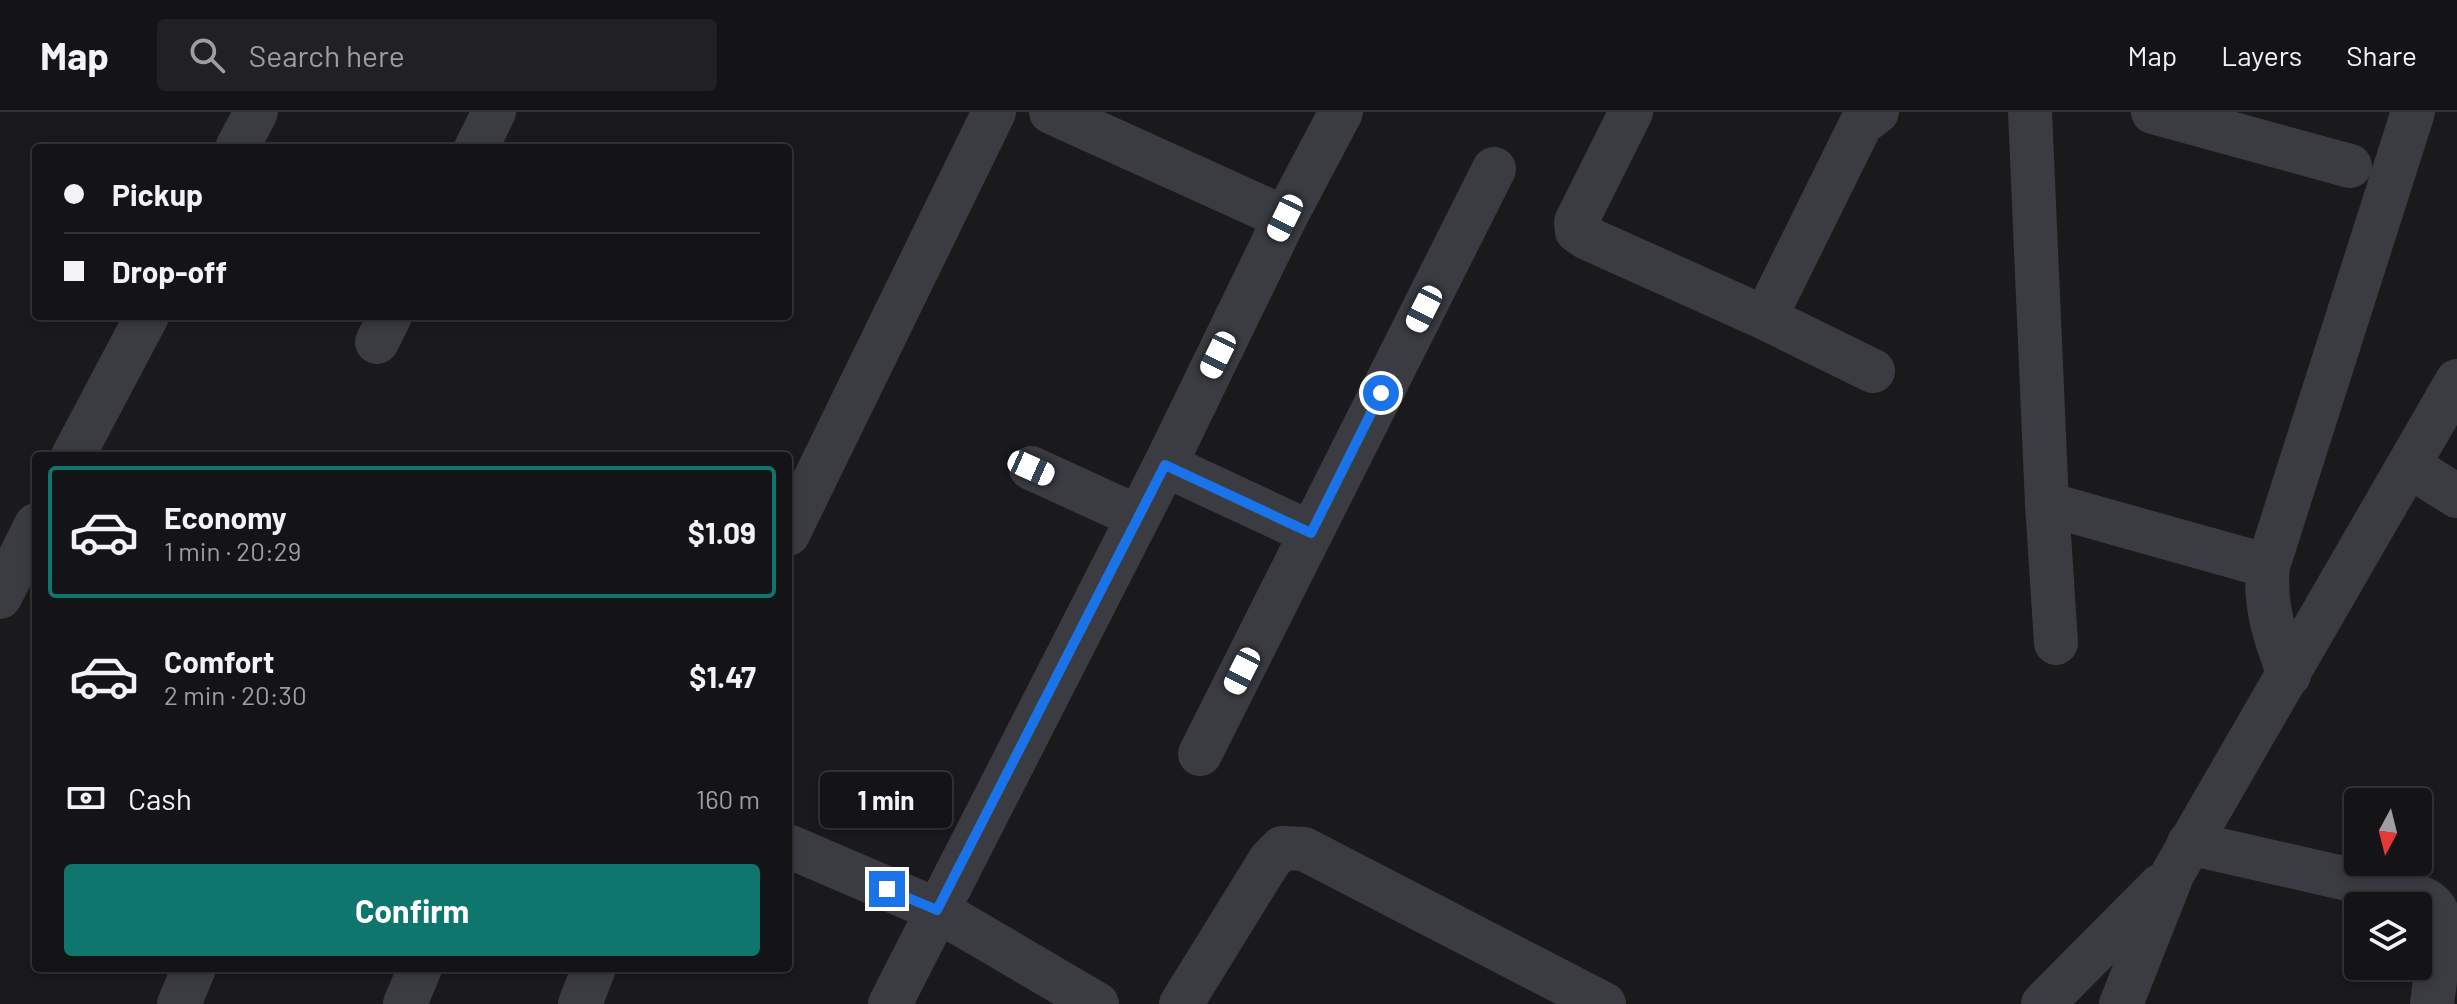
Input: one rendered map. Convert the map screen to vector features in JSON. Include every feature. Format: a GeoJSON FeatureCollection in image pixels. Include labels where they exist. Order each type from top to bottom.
{"type":"FeatureCollection","features":[{"type":"Feature","properties":{"kind":"street"},"geometry":{"type":"LineString","coordinates":[[239,144],[256,112]]}},
{"type":"Feature","properties":{"kind":"street"},"geometry":{"type":"LineString","coordinates":[[478,144],[494,112]]}},
{"type":"Feature","properties":{"kind":"street"},"geometry":{"type":"LineString","coordinates":[[792,526],[994,112]]}},
{"type":"Feature","properties":{"kind":"street"},"geometry":{"type":"LineString","coordinates":[[1051,112],[1285,218]]}},
{"type":"Feature","properties":{"kind":"street"},"geometry":{"type":"LineString","coordinates":[[890,1004],[1341,112]]}},
{"type":"Feature","properties":{"kind":"street"},"geometry":{"type":"LineString","coordinates":[[1631,112],[1576,222],[1577,231],[1873,371]]}},
{"type":"Feature","properties":{"kind":"street"},"geometry":{"type":"LineString","coordinates":[[1765,318],[1861,124],[1877,112]]}},
{"type":"Feature","properties":{"kind":"street"},"geometry":{"type":"LineString","coordinates":[[2030,112],[2056,643]]}},
{"type":"Feature","properties":{"kind":"street"},"geometry":{"type":"LineString","coordinates":[[2153,112],[2350,166]]}},
{"type":"Feature","properties":{"kind":"street"},"geometry":{"type":"LineString","coordinates":[[2289,675],[2274,635],[2265,591],[2268,566],[2413,112]]}},
{"type":"Feature","properties":{"kind":"street"},"geometry":{"type":"LineString","coordinates":[[1200,754],[1494,169]]}},
{"type":"Feature","properties":{"kind":"street"},"geometry":{"type":"LineString","coordinates":[[75,452],[145,320]]}},
{"type":"Feature","properties":{"kind":"street"},"geometry":{"type":"LineString","coordinates":[[2121,1004],[2181,858],[2457,381]]}},
{"type":"Feature","properties":{"kind":"street"},"geometry":{"type":"LineString","coordinates":[[1165,465],[1311,533]]}},
{"type":"Feature","properties":{"kind":"street"},"geometry":{"type":"LineString","coordinates":[[2409,466],[2457,496]]}},
{"type":"Feature","properties":{"kind":"street"},"geometry":{"type":"LineString","coordinates":[[1031,468],[1138,517]]}},
{"type":"Feature","properties":{"kind":"street"},"geometry":{"type":"LineString","coordinates":[[2047,504],[2268,566]]}},
{"type":"Feature","properties":{"kind":"street"},"geometry":{"type":"LineString","coordinates":[[0,597],[32,533]]}},
{"type":"Feature","properties":{"kind":"street"},"geometry":{"type":"LineString","coordinates":[[792,848],[937,910],[1097,1004]]}},
{"type":"Feature","properties":{"kind":"street"},"geometry":{"type":"LineString","coordinates":[[1181,1004],[1270,860],[1282,848],[1304,849],[1604,1004]]}},
{"type":"Feature","properties":{"kind":"street"},"geometry":{"type":"LineString","coordinates":[[2043,1004],[2181,858]]}},
{"type":"Feature","properties":{"kind":"street"},"geometry":{"type":"LineString","coordinates":[[2181,858],[2409,893],[2426,899],[2438,914],[2439,931],[2432,1004]]}},
{"type":"Feature","properties":{"kind":"street"},"geometry":{"type":"LineString","coordinates":[[179,1004],[192,972]]}},
{"type":"Feature","properties":{"kind":"street"},"geometry":{"type":"LineString","coordinates":[[405,1004],[418,972]]}},
{"type":"Feature","properties":{"kind":"street"},"geometry":{"type":"LineString","coordinates":[[580,1004],[592,972]]}},
{"type":"Feature","properties":{"kind":"route"},"geometry":{"type":"LineString","coordinates":[[887,889],[937,910],[1165,465],[1311,533],[1381,393]]}}]}
